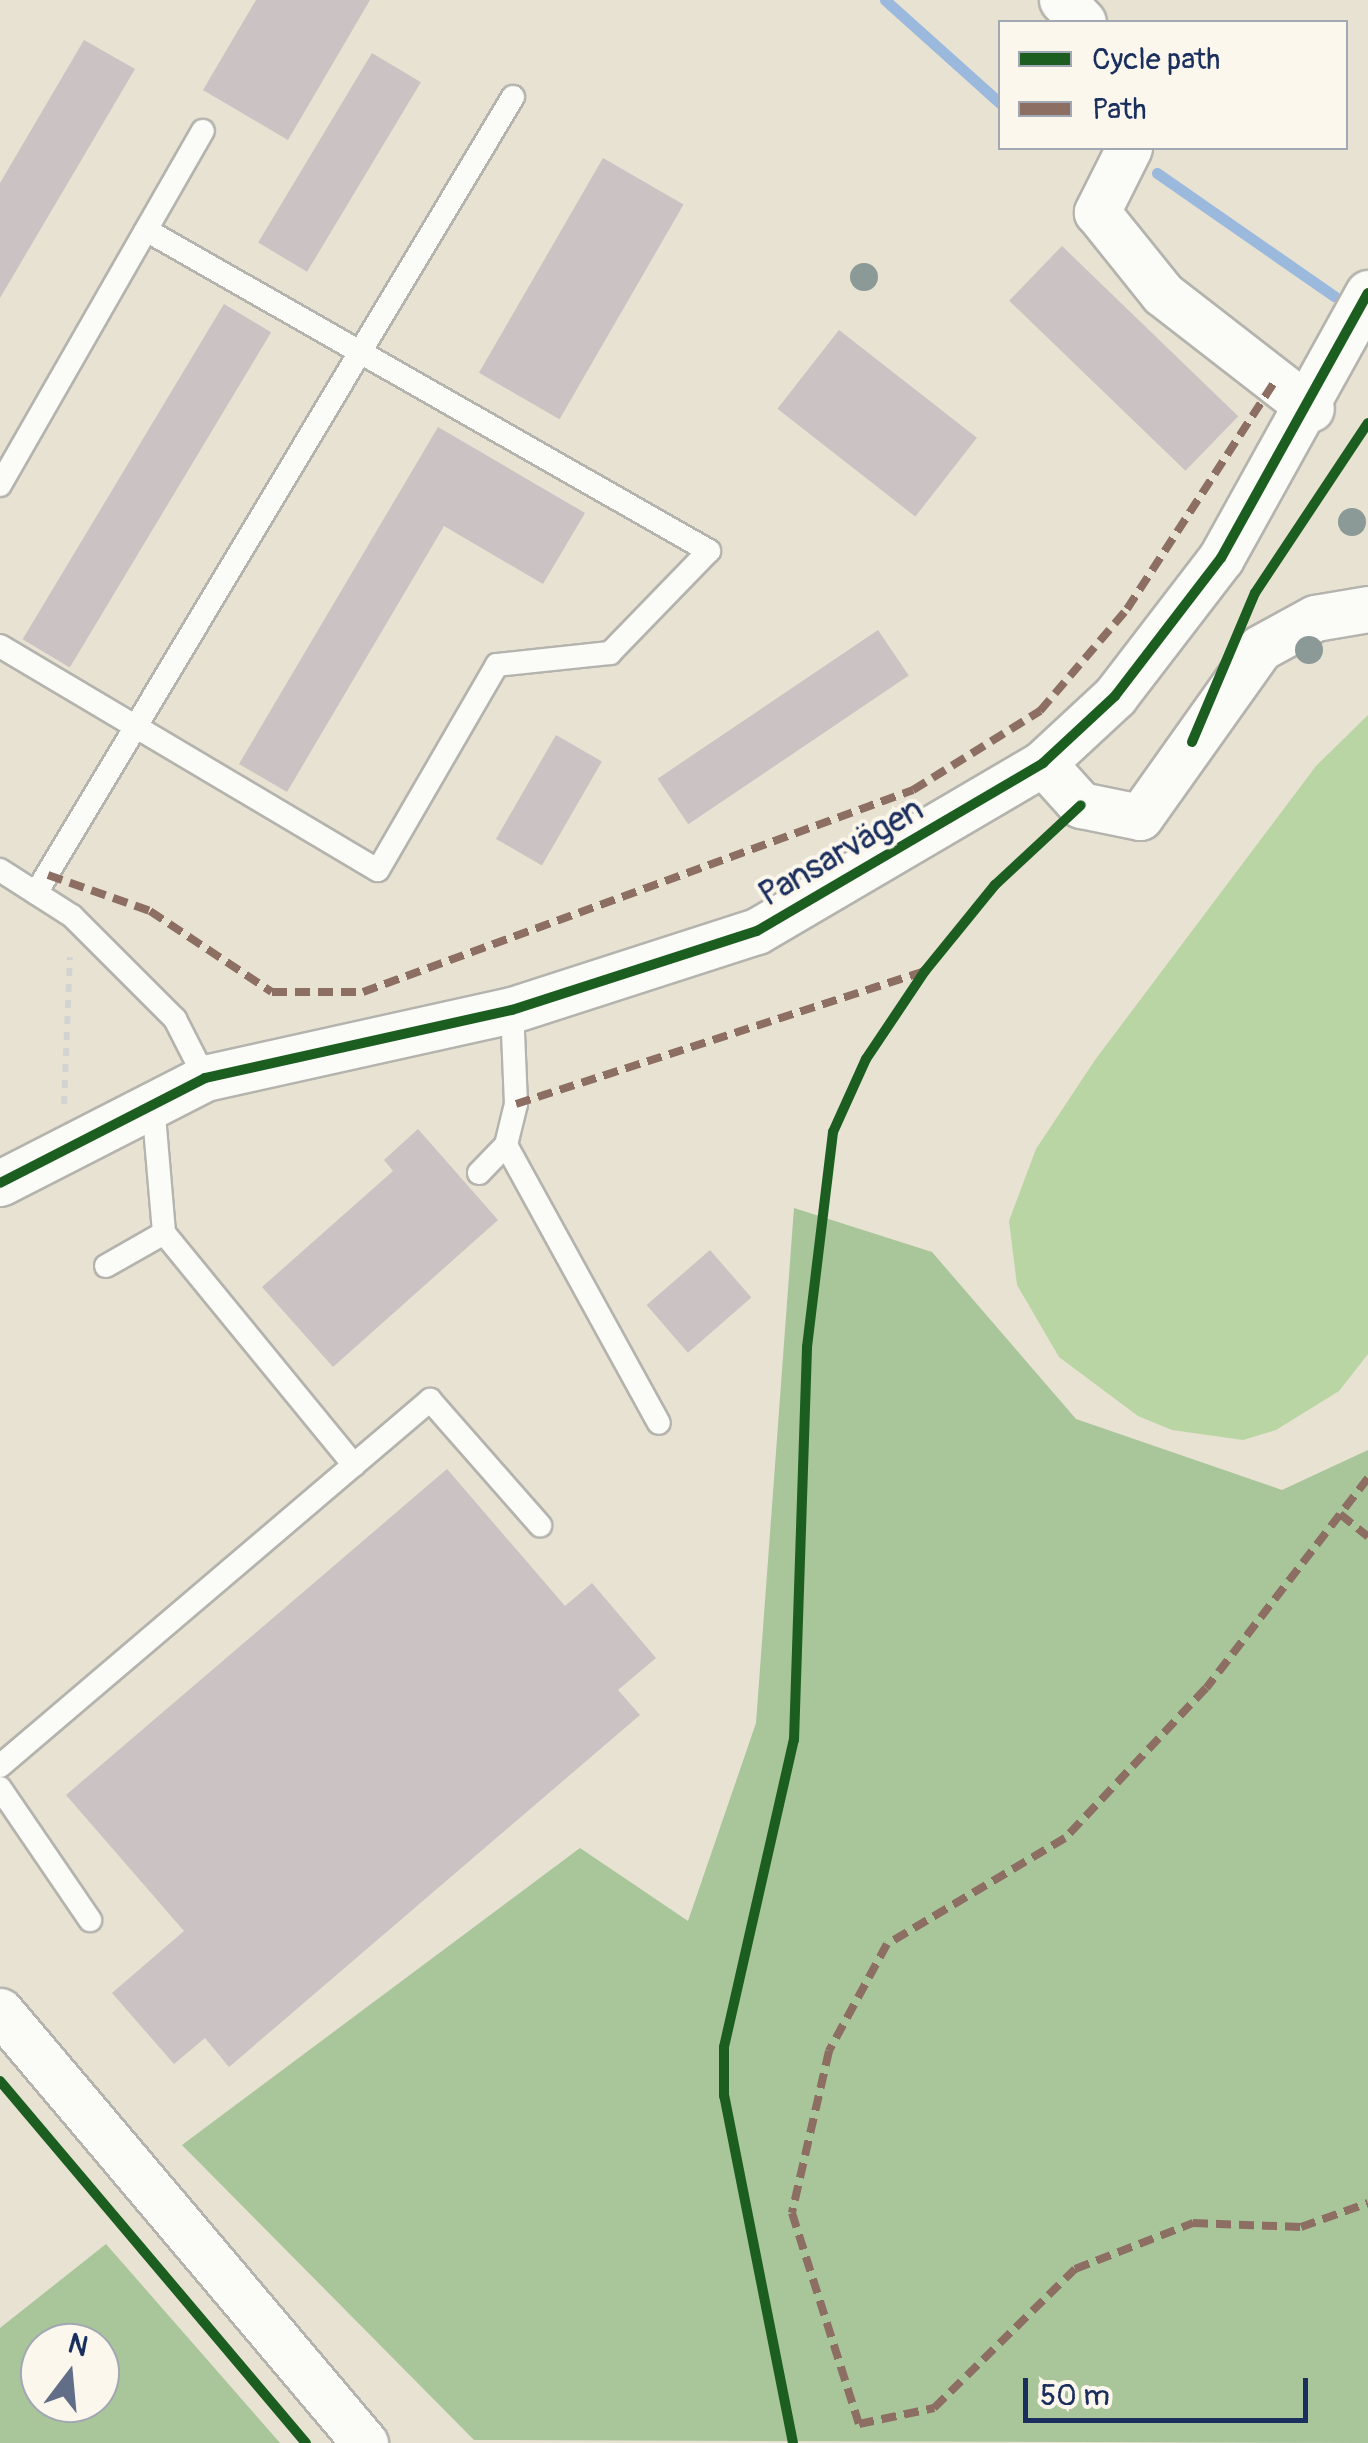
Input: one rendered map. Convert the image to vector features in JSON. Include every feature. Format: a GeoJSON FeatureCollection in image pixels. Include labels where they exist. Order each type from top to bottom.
{"type":"FeatureCollection","features":[{"type":"Feature","properties":{"kind":"street"},"geometry":{"type":"LineString","coordinates":[[1062,0],[1082,20]]}},
{"type":"Feature","properties":{"kind":"street"},"geometry":{"type":"LineString","coordinates":[[1128,150],[1098,212],[1163,294],[1311,410]]}},
{"type":"Feature","properties":{"kind":"street","name":"Pansarvägen"},"geometry":{"type":"LineString","coordinates":[[0,1183],[205,1078],[512,1010],[757,931],[1043,763],[1115,696],[1221,558],[1311,410],[1368,294]]}},
{"type":"Feature","properties":{"kind":"street"},"geometry":{"type":"LineString","coordinates":[[1043,763],[1081,805],[1140,817],[1260,648],[1316,618],[1368,609]]}},
{"type":"Feature","properties":{"kind":"street"},"geometry":{"type":"LineString","coordinates":[[1,2016],[365,2443]]}},
{"type":"Feature","properties":{"kind":"lane"},"geometry":{"type":"LineString","coordinates":[[36,894],[140,733],[513,97]]}},
{"type":"Feature","properties":{"kind":"lane"},"geometry":{"type":"LineString","coordinates":[[0,485],[203,132]]}},
{"type":"Feature","properties":{"kind":"lane"},"geometry":{"type":"LineString","coordinates":[[0,646],[140,733],[378,870],[497,665],[610,653],[709,550],[146,230]]}},
{"type":"Feature","properties":{"kind":"lane"},"geometry":{"type":"LineString","coordinates":[[0,870],[72,916],[176,1019],[205,1078]]}},
{"type":"Feature","properties":{"kind":"lane"},"geometry":{"type":"LineString","coordinates":[[480,1173],[506,1145],[516,1104],[512,1010]]}},
{"type":"Feature","properties":{"kind":"lane"},"geometry":{"type":"LineString","coordinates":[[153,1104],[164,1233],[354,1464]]}},
{"type":"Feature","properties":{"kind":"lane"},"geometry":{"type":"LineString","coordinates":[[506,1145],[659,1424]]}},
{"type":"Feature","properties":{"kind":"lane"},"geometry":{"type":"LineString","coordinates":[[106,1266],[164,1233]]}},
{"type":"Feature","properties":{"kind":"lane"},"geometry":{"type":"LineString","coordinates":[[0,1766],[430,1400],[540,1525]]}},
{"type":"Feature","properties":{"kind":"lane"},"geometry":{"type":"LineString","coordinates":[[0,1788],[90,1920]]}},
{"type":"Feature","properties":{"kind":"path"},"geometry":{"type":"LineString","coordinates":[[64,1115],[72,916]]}},
{"type":"Feature","properties":{"kind":"green space"},"geometry":{"type":"Polygon","coordinates":[[[1368,715],[1368,1354],[1339,1391],[1276,1430],[1243,1440],[1172,1430],[1138,1416],[1059,1357],[1017,1285],[1009,1221],[1036,1149],[1095,1060],[1316,766],[1368,715]]]}},
{"type":"Feature","properties":{"kind":"green space"},"geometry":{"type":"Polygon","coordinates":[[[794,1208],[932,1252],[1076,1419],[1282,1490],[1368,1450],[1368,2443],[474,2440],[182,2145],[580,1848],[688,1921],[756,1723],[794,1208]]]}},
{"type":"Feature","properties":{"kind":"green space"},"geometry":{"type":"Polygon","coordinates":[[[106,2244],[280,2443],[0,2443],[0,2328],[106,2244]]]}},
{"type":"Feature","properties":{"kind":"building"},"geometry":{"type":"Polygon","coordinates":[[[256,0],[370,0],[288,140],[203,90],[256,0]]]}},
{"type":"Feature","properties":{"kind":"building"},"geometry":{"type":"Polygon","coordinates":[[[84,40],[135,69],[0,298],[0,183],[84,40]]]}},
{"type":"Feature","properties":{"kind":"building"},"geometry":{"type":"Polygon","coordinates":[[[372,53],[421,82],[307,272],[258,242],[372,53]]]}},
{"type":"Feature","properties":{"kind":"building"},"geometry":{"type":"Polygon","coordinates":[[[603,158],[684,204],[560,419],[479,373],[603,158]]]}},
{"type":"Feature","properties":{"kind":"building"},"geometry":{"type":"Polygon","coordinates":[[[1062,246],[1238,416],[1185,471],[1009,301],[1062,246]]]}},
{"type":"Feature","properties":{"kind":"building"},"geometry":{"type":"Polygon","coordinates":[[[224,304],[271,332],[70,667],[23,639],[224,304]]]}},
{"type":"Feature","properties":{"kind":"building"},"geometry":{"type":"Polygon","coordinates":[[[839,330],[977,438],[915,517],[777,409],[839,330]]]}},
{"type":"Feature","properties":{"kind":"building"},"geometry":{"type":"Polygon","coordinates":[[[438,427],[585,513],[543,584],[444,526],[287,792],[239,764],[438,427]]]}},
{"type":"Feature","properties":{"kind":"building"},"geometry":{"type":"Polygon","coordinates":[[[878,630],[909,676],[688,824],[657,779],[878,630]]]}},
{"type":"Feature","properties":{"kind":"building"},"geometry":{"type":"Polygon","coordinates":[[[556,735],[602,762],[542,865],[496,839],[556,735]]]}},
{"type":"Feature","properties":{"kind":"building"},"geometry":{"type":"Polygon","coordinates":[[[418,1129],[498,1220],[333,1367],[262,1287],[393,1171],[384,1160],[418,1129]]]}},
{"type":"Feature","properties":{"kind":"building"},"geometry":{"type":"Polygon","coordinates":[[[710,1250],[751,1298],[688,1353],[647,1305],[710,1250]]]}},
{"type":"Feature","properties":{"kind":"building"},"geometry":{"type":"Polygon","coordinates":[[[447,1469],[565,1606],[592,1583],[656,1658],[618,1690],[640,1715],[229,2067],[205,2038],[174,2064],[112,1993],[184,1931],[66,1795],[447,1469]]]}},
{"type":"Feature","properties":{"kind":"waterway"},"geometry":{"type":"LineString","coordinates":[[885,0],[998,101]]}},
{"type":"Feature","properties":{"kind":"waterway"},"geometry":{"type":"LineString","coordinates":[[1157,173],[1334,296]]}},
{"type":"Feature","properties":{"kind":"marked path"},"geometry":{"type":"LineString","coordinates":[[48,875],[150,911],[272,992],[363,992],[913,790],[1040,711],[1127,609],[1275,381]]}},
{"type":"Feature","properties":{"kind":"marked path"},"geometry":{"type":"LineString","coordinates":[[516,1104],[925,971]]}},
{"type":"Feature","properties":{"kind":"marked path"},"geometry":{"type":"LineString","coordinates":[[1368,1478],[1206,1688],[1065,1838],[887,1944],[829,2051],[792,2213],[859,2424],[934,2408],[1075,2269],[1193,2223],[1301,2227],[1368,2203]]}},
{"type":"Feature","properties":{"kind":"marked path"},"geometry":{"type":"LineString","coordinates":[[1340,1514],[1368,1537]]}},
{"type":"Feature","properties":{"kind":"cycle path"},"geometry":{"type":"LineString","coordinates":[[0,1183],[205,1078],[512,1010],[757,931],[1043,763],[1115,696],[1221,558],[1368,293]]}},
{"type":"Feature","properties":{"kind":"cycle path"},"geometry":{"type":"LineString","coordinates":[[1192,742],[1255,593],[1368,423]]}},
{"type":"Feature","properties":{"kind":"cycle path"},"geometry":{"type":"LineString","coordinates":[[793,2443],[724,2096],[724,2047],[794,1740],[807,1347],[833,1132],[866,1059],[925,971],[995,885],[1081,805]]}},
{"type":"Feature","properties":{"kind":"cycle path"},"geometry":{"type":"LineString","coordinates":[[0,2081],[306,2443]]}}]}
